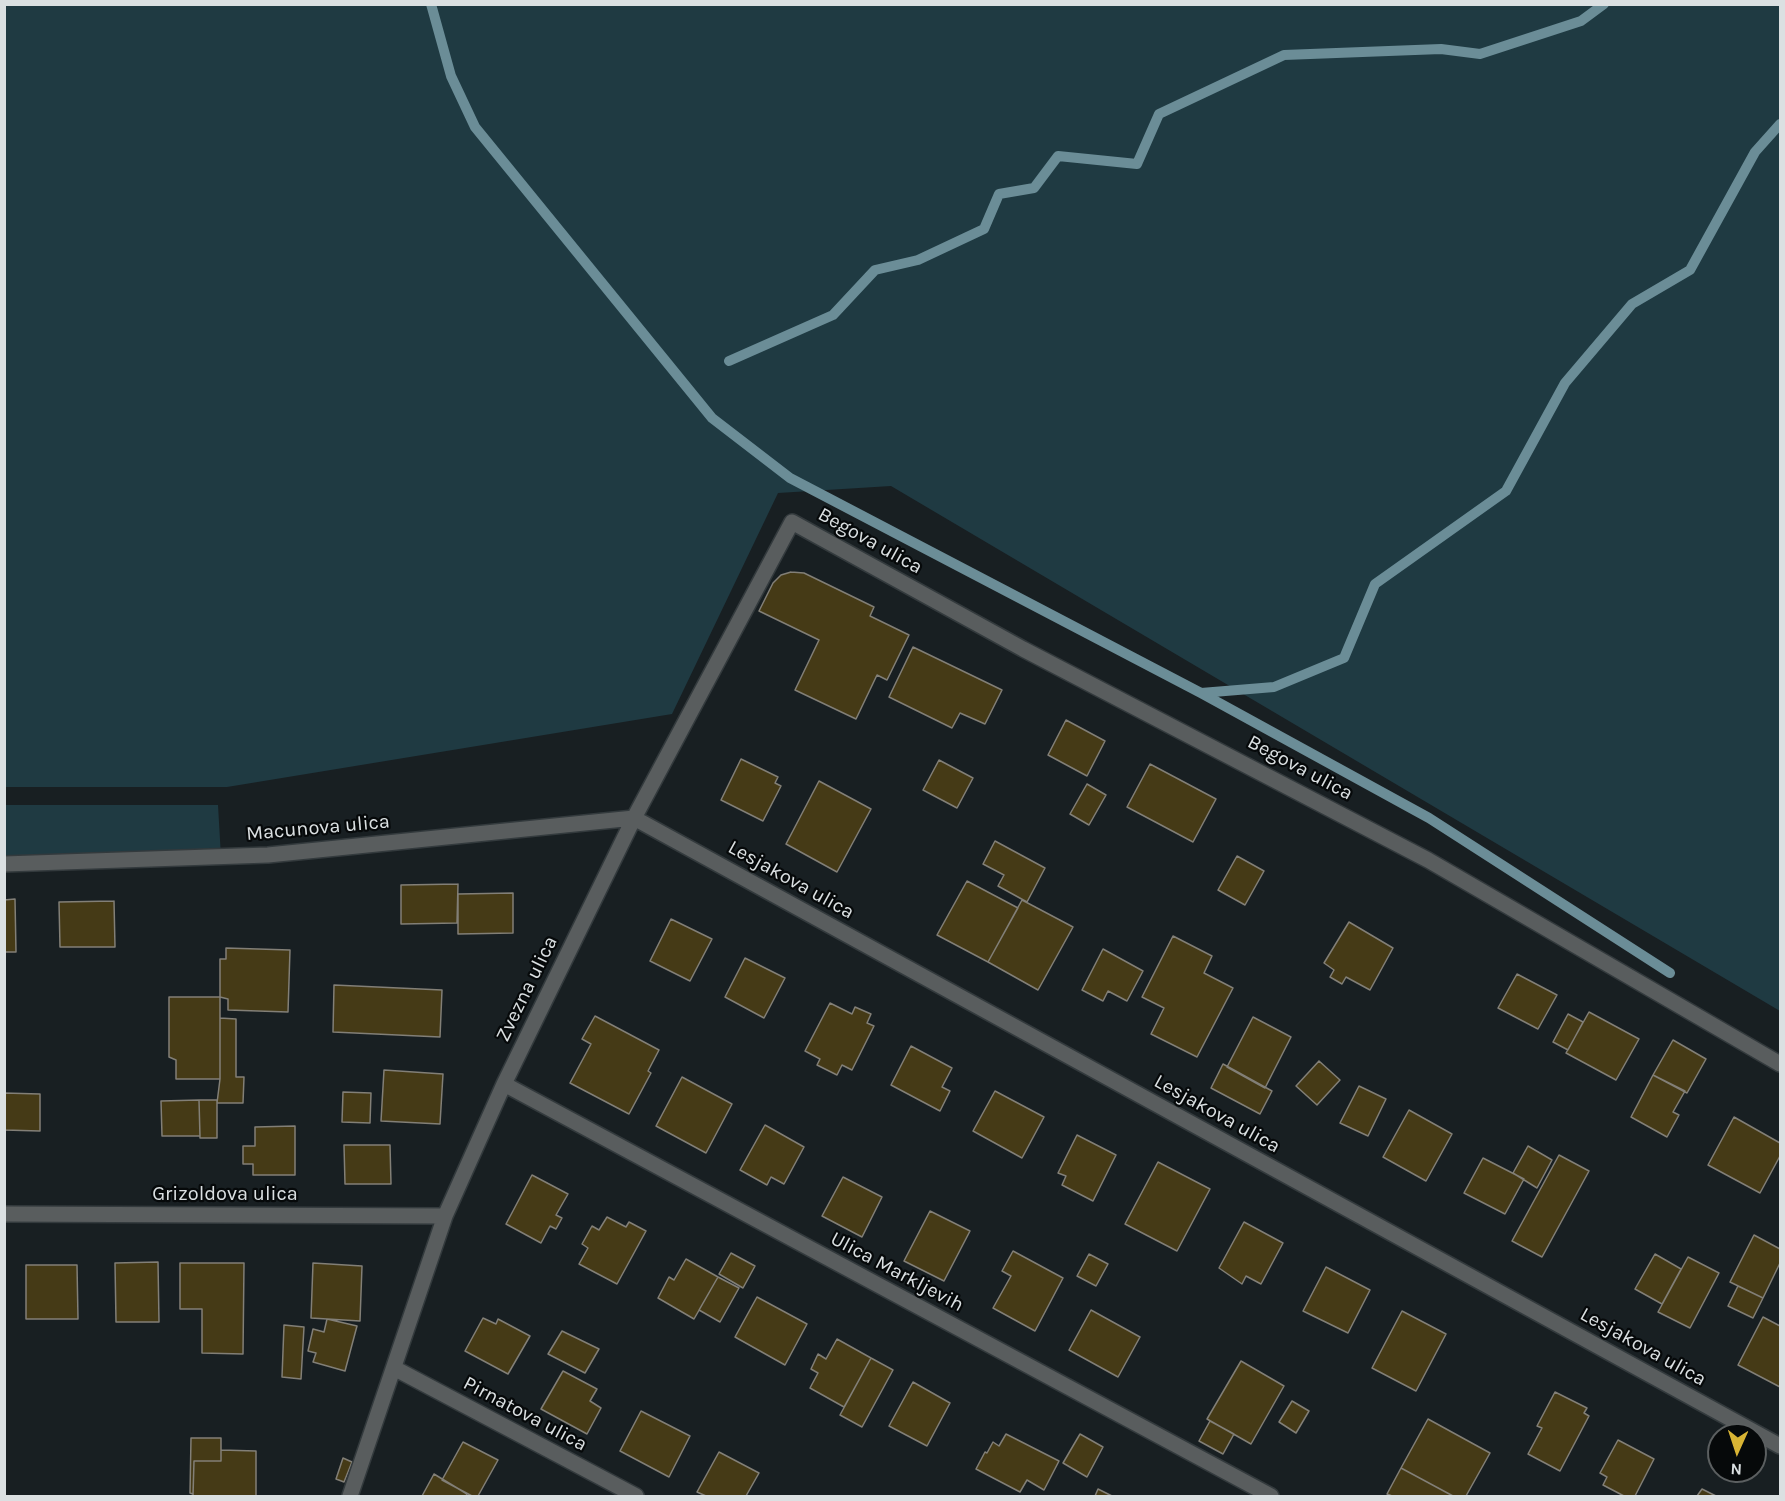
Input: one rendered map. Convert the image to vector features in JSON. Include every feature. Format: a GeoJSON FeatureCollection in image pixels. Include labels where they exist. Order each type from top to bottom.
{"type":"FeatureCollection","features":[{"type":"Feature","properties":{"kind":"street","name":"Zvezna ulica"},"geometry":{"type":"LineString","coordinates":[[350,1497],[445,1216],[504,1084],[634,818],[792,522]]}},
{"type":"Feature","properties":{"kind":"street","name":"Begova ulica"},"geometry":{"type":"LineString","coordinates":[[792,522],[1023,649],[1428,860],[1780,1064]]}},
{"type":"Feature","properties":{"kind":"street","name":"Macunova ulica"},"geometry":{"type":"LineString","coordinates":[[4,864],[268,855],[634,818]]}},
{"type":"Feature","properties":{"kind":"street","name":"Lesjakova ulica"},"geometry":{"type":"LineString","coordinates":[[634,818],[1780,1446]]}},
{"type":"Feature","properties":{"kind":"street","name":"Ulica Markljevih"},"geometry":{"type":"LineString","coordinates":[[504,1084],[1270,1497]]}},
{"type":"Feature","properties":{"kind":"street","name":"Grizoldova ulica"},"geometry":{"type":"LineString","coordinates":[[4,1214],[445,1216]]}},
{"type":"Feature","properties":{"kind":"street","name":"Pirnatova ulica"},"geometry":{"type":"LineString","coordinates":[[394,1368],[636,1497]]}},
{"type":"Feature","properties":{"kind":"shaded area"},"geometry":{"type":"Polygon","coordinates":[[[4,5],[1780,5],[1780,1011],[891,486],[778,493],[672,714],[227,787],[5,787],[4,5]]]}},
{"type":"Feature","properties":{"kind":"shaded area"},"geometry":{"type":"Polygon","coordinates":[[[4,805],[218,805],[221,857],[5,858],[4,805]]]}},
{"type":"Feature","properties":{"kind":"building"},"geometry":{"type":"Polygon","coordinates":[[[791,572],[804,573],[874,607],[870,616],[909,635],[887,680],[877,675],[856,719],[795,690],[819,640],[759,611],[773,583],[781,575],[791,572]]]}},
{"type":"Feature","properties":{"kind":"building"},"geometry":{"type":"Polygon","coordinates":[[[913,647],[1002,690],[985,724],[960,713],[952,728],[889,697],[913,647]]]}},
{"type":"Feature","properties":{"kind":"building"},"geometry":{"type":"Polygon","coordinates":[[[1066,720],[1105,741],[1087,776],[1048,755],[1066,720]]]}},
{"type":"Feature","properties":{"kind":"building"},"geometry":{"type":"Polygon","coordinates":[[[741,759],[778,777],[775,783],[781,786],[763,821],[721,800],[741,759]]]}},
{"type":"Feature","properties":{"kind":"building"},"geometry":{"type":"Polygon","coordinates":[[[939,760],[973,778],[957,808],[923,790],[939,760]]]}},
{"type":"Feature","properties":{"kind":"building"},"geometry":{"type":"Polygon","coordinates":[[[1150,764],[1216,799],[1193,842],[1127,807],[1150,764]]]}},
{"type":"Feature","properties":{"kind":"building"},"geometry":{"type":"Polygon","coordinates":[[[819,781],[871,809],[837,872],[786,844],[819,781]]]}},
{"type":"Feature","properties":{"kind":"building"},"geometry":{"type":"Polygon","coordinates":[[[1087,784],[1106,795],[1089,825],[1070,814],[1087,784]]]}},
{"type":"Feature","properties":{"kind":"building"},"geometry":{"type":"Polygon","coordinates":[[[995,841],[1045,868],[1027,902],[998,886],[1004,875],[983,864],[995,841]]]}},
{"type":"Feature","properties":{"kind":"building"},"geometry":{"type":"Polygon","coordinates":[[[1237,856],[1264,871],[1245,905],[1218,890],[1237,856]]]}},
{"type":"Feature","properties":{"kind":"building"},"geometry":{"type":"Polygon","coordinates":[[[967,881],[1018,908],[988,962],[937,935],[967,881]]]}},
{"type":"Feature","properties":{"kind":"building"},"geometry":{"type":"Polygon","coordinates":[[[458,884],[457,923],[401,924],[401,885],[458,884]]]}},
{"type":"Feature","properties":{"kind":"building"},"geometry":{"type":"Polygon","coordinates":[[[513,893],[513,933],[458,934],[458,894],[513,893]]]}},
{"type":"Feature","properties":{"kind":"building"},"geometry":{"type":"Polygon","coordinates":[[[15,899],[16,952],[4,952],[4,900],[15,899]]]}},
{"type":"Feature","properties":{"kind":"building"},"geometry":{"type":"Polygon","coordinates":[[[1022,900],[1073,927],[1038,990],[988,962],[1022,900]]]}},
{"type":"Feature","properties":{"kind":"building"},"geometry":{"type":"Polygon","coordinates":[[[114,901],[115,947],[60,947],[59,902],[114,901]]]}},
{"type":"Feature","properties":{"kind":"building"},"geometry":{"type":"Polygon","coordinates":[[[671,919],[712,939],[690,981],[650,961],[671,919]]]}},
{"type":"Feature","properties":{"kind":"building"},"geometry":{"type":"Polygon","coordinates":[[[1349,922],[1393,948],[1370,990],[1346,977],[1342,984],[1330,977],[1334,970],[1324,963],[1349,922]]]}},
{"type":"Feature","properties":{"kind":"building"},"geometry":{"type":"Polygon","coordinates":[[[1173,936],[1212,956],[1204,973],[1233,988],[1197,1057],[1151,1034],[1164,1008],[1142,997],[1173,936]]]}},
{"type":"Feature","properties":{"kind":"building"},"geometry":{"type":"Polygon","coordinates":[[[226,948],[290,950],[288,1012],[228,1010],[228,999],[220,997],[220,959],[226,959],[226,948]]]}},
{"type":"Feature","properties":{"kind":"building"},"geometry":{"type":"Polygon","coordinates":[[[1103,949],[1143,971],[1127,1001],[1108,991],[1103,1001],[1082,990],[1103,949]]]}},
{"type":"Feature","properties":{"kind":"building"},"geometry":{"type":"Polygon","coordinates":[[[745,958],[785,978],[764,1018],[725,997],[745,958]]]}},
{"type":"Feature","properties":{"kind":"building"},"geometry":{"type":"Polygon","coordinates":[[[1517,974],[1557,995],[1538,1029],[1498,1008],[1517,974]]]}},
{"type":"Feature","properties":{"kind":"building"},"geometry":{"type":"Polygon","coordinates":[[[334,985],[442,990],[440,1037],[333,1032],[334,985]]]}},
{"type":"Feature","properties":{"kind":"building"},"geometry":{"type":"Polygon","coordinates":[[[169,997],[220,997],[220,1079],[176,1079],[176,1060],[169,1057],[169,997]]]}},
{"type":"Feature","properties":{"kind":"building"},"geometry":{"type":"Polygon","coordinates":[[[830,1003],[852,1014],[855,1007],[871,1014],[867,1023],[874,1026],[852,1070],[842,1065],[837,1075],[817,1065],[820,1059],[805,1051],[830,1003]]]}},
{"type":"Feature","properties":{"kind":"building"},"geometry":{"type":"Polygon","coordinates":[[[1589,1012],[1639,1039],[1616,1080],[1566,1053],[1589,1012]]]}},
{"type":"Feature","properties":{"kind":"building"},"geometry":{"type":"Polygon","coordinates":[[[1568,1014],[1583,1022],[1568,1050],[1553,1042],[1568,1014]]]}},
{"type":"Feature","properties":{"kind":"building"},"geometry":{"type":"Polygon","coordinates":[[[595,1016],[659,1050],[648,1071],[651,1073],[629,1114],[570,1083],[591,1044],[582,1039],[595,1016]]]}},
{"type":"Feature","properties":{"kind":"building"},"geometry":{"type":"Polygon","coordinates":[[[1253,1017],[1291,1037],[1265,1088],[1227,1067],[1253,1017]]]}},
{"type":"Feature","properties":{"kind":"building"},"geometry":{"type":"Polygon","coordinates":[[[220,1018],[236,1019],[236,1077],[244,1077],[243,1103],[217,1103],[220,1079],[220,1018]]]}},
{"type":"Feature","properties":{"kind":"building"},"geometry":{"type":"Polygon","coordinates":[[[1673,1040],[1706,1059],[1687,1093],[1653,1075],[1673,1040]]]}},
{"type":"Feature","properties":{"kind":"building"},"geometry":{"type":"Polygon","coordinates":[[[911,1046],[952,1068],[942,1087],[950,1091],[940,1111],[891,1085],[911,1046]]]}},
{"type":"Feature","properties":{"kind":"building"},"geometry":{"type":"Polygon","coordinates":[[[1319,1061],[1340,1080],[1317,1105],[1296,1086],[1319,1061]]]}},
{"type":"Feature","properties":{"kind":"building"},"geometry":{"type":"Polygon","coordinates":[[[1223,1064],[1272,1091],[1260,1114],[1211,1088],[1223,1064]]]}},
{"type":"Feature","properties":{"kind":"building"},"geometry":{"type":"Polygon","coordinates":[[[384,1070],[443,1074],[440,1124],[381,1121],[384,1070]]]}},
{"type":"Feature","properties":{"kind":"building"},"geometry":{"type":"Polygon","coordinates":[[[1653,1075],[1685,1091],[1673,1112],[1679,1115],[1667,1137],[1631,1117],[1653,1075]]]}},
{"type":"Feature","properties":{"kind":"building"},"geometry":{"type":"Polygon","coordinates":[[[682,1077],[732,1104],[706,1153],[656,1126],[682,1077]]]}},
{"type":"Feature","properties":{"kind":"building"},"geometry":{"type":"Polygon","coordinates":[[[1359,1086],[1386,1099],[1368,1136],[1340,1123],[1359,1086]]]}},
{"type":"Feature","properties":{"kind":"building"},"geometry":{"type":"Polygon","coordinates":[[[995,1091],[1044,1117],[1022,1158],[973,1131],[995,1091]]]}},
{"type":"Feature","properties":{"kind":"building"},"geometry":{"type":"Polygon","coordinates":[[[343,1092],[371,1093],[370,1123],[342,1122],[343,1092]]]}},
{"type":"Feature","properties":{"kind":"building"},"geometry":{"type":"Polygon","coordinates":[[[4,1093],[40,1094],[40,1131],[4,1130],[4,1093]]]}},
{"type":"Feature","properties":{"kind":"building"},"geometry":{"type":"Polygon","coordinates":[[[199,1100],[217,1100],[217,1138],[200,1138],[199,1100]]]}},
{"type":"Feature","properties":{"kind":"building"},"geometry":{"type":"Polygon","coordinates":[[[199,1100],[200,1136],[162,1136],[161,1101],[199,1100]]]}},
{"type":"Feature","properties":{"kind":"building"},"geometry":{"type":"Polygon","coordinates":[[[1409,1110],[1452,1134],[1426,1181],[1383,1157],[1409,1110]]]}},
{"type":"Feature","properties":{"kind":"building"},"geometry":{"type":"Polygon","coordinates":[[[1734,1117],[1780,1143],[1780,1156],[1760,1193],[1708,1165],[1734,1117]]]}},
{"type":"Feature","properties":{"kind":"building"},"geometry":{"type":"Polygon","coordinates":[[[765,1125],[804,1147],[784,1184],[771,1177],[767,1185],[740,1170],[765,1125]]]}},
{"type":"Feature","properties":{"kind":"building"},"geometry":{"type":"Polygon","coordinates":[[[295,1126],[295,1175],[253,1175],[253,1164],[243,1164],[243,1146],[255,1146],[255,1127],[295,1126]]]}},
{"type":"Feature","properties":{"kind":"building"},"geometry":{"type":"Polygon","coordinates":[[[1077,1135],[1116,1155],[1093,1201],[1062,1185],[1066,1176],[1058,1173],[1077,1135]]]}},
{"type":"Feature","properties":{"kind":"building"},"geometry":{"type":"Polygon","coordinates":[[[344,1145],[390,1145],[391,1184],[345,1184],[344,1145]]]}},
{"type":"Feature","properties":{"kind":"building"},"geometry":{"type":"Polygon","coordinates":[[[1528,1146],[1552,1160],[1537,1188],[1513,1173],[1528,1146]]]}},
{"type":"Feature","properties":{"kind":"building"},"geometry":{"type":"Polygon","coordinates":[[[1559,1155],[1589,1171],[1542,1257],[1512,1241],[1559,1155]]]}},
{"type":"Feature","properties":{"kind":"building"},"geometry":{"type":"Polygon","coordinates":[[[1483,1158],[1524,1179],[1505,1214],[1464,1193],[1483,1158]]]}},
{"type":"Feature","properties":{"kind":"building"},"geometry":{"type":"Polygon","coordinates":[[[1158,1162],[1210,1189],[1177,1251],[1125,1224],[1158,1162]]]}},
{"type":"Feature","properties":{"kind":"building"},"geometry":{"type":"Polygon","coordinates":[[[532,1175],[568,1194],[556,1215],[562,1218],[556,1229],[550,1226],[541,1243],[506,1224],[532,1175]]]}},
{"type":"Feature","properties":{"kind":"building"},"geometry":{"type":"Polygon","coordinates":[[[843,1177],[882,1197],[862,1237],[822,1216],[843,1177]]]}},
{"type":"Feature","properties":{"kind":"building"},"geometry":{"type":"Polygon","coordinates":[[[930,1211],[970,1231],[944,1281],[904,1261],[930,1211]]]}},
{"type":"Feature","properties":{"kind":"building"},"geometry":{"type":"Polygon","coordinates":[[[607,1217],[626,1227],[629,1222],[646,1231],[617,1284],[579,1264],[588,1248],[582,1244],[592,1226],[599,1230],[607,1217]]]}},
{"type":"Feature","properties":{"kind":"building"},"geometry":{"type":"Polygon","coordinates":[[[1244,1222],[1283,1243],[1261,1284],[1246,1276],[1242,1284],[1219,1268],[1244,1222]]]}},
{"type":"Feature","properties":{"kind":"building"},"geometry":{"type":"Polygon","coordinates":[[[1754,1235],[1780,1249],[1780,1263],[1763,1298],[1730,1282],[1754,1235]]]}},
{"type":"Feature","properties":{"kind":"building"},"geometry":{"type":"Polygon","coordinates":[[[1013,1251],[1063,1278],[1035,1331],[993,1308],[1011,1276],[1002,1271],[1013,1251]]]}},
{"type":"Feature","properties":{"kind":"building"},"geometry":{"type":"Polygon","coordinates":[[[731,1253],[755,1266],[743,1288],[719,1274],[731,1253]]]}},
{"type":"Feature","properties":{"kind":"building"},"geometry":{"type":"Polygon","coordinates":[[[1089,1254],[1108,1264],[1096,1286],[1077,1276],[1089,1254]]]}},
{"type":"Feature","properties":{"kind":"building"},"geometry":{"type":"Polygon","coordinates":[[[1655,1254],[1681,1269],[1662,1304],[1635,1289],[1655,1254]]]}},
{"type":"Feature","properties":{"kind":"building"},"geometry":{"type":"Polygon","coordinates":[[[1688,1257],[1719,1273],[1690,1328],[1658,1312],[1688,1257]]]}},
{"type":"Feature","properties":{"kind":"building"},"geometry":{"type":"Polygon","coordinates":[[[686,1259],[718,1277],[694,1319],[658,1298],[669,1277],[674,1280],[686,1259]]]}},
{"type":"Feature","properties":{"kind":"building"},"geometry":{"type":"Polygon","coordinates":[[[158,1262],[159,1322],[116,1322],[115,1263],[158,1262]]]}},
{"type":"Feature","properties":{"kind":"building"},"geometry":{"type":"Polygon","coordinates":[[[180,1263],[244,1263],[243,1354],[202,1353],[202,1309],[180,1309],[180,1263]]]}},
{"type":"Feature","properties":{"kind":"building"},"geometry":{"type":"Polygon","coordinates":[[[313,1263],[362,1266],[360,1321],[311,1318],[313,1263]]]}},
{"type":"Feature","properties":{"kind":"building"},"geometry":{"type":"Polygon","coordinates":[[[26,1265],[77,1265],[78,1319],[26,1319],[26,1265]]]}},
{"type":"Feature","properties":{"kind":"building"},"geometry":{"type":"Polygon","coordinates":[[[1326,1267],[1370,1290],[1348,1333],[1303,1311],[1326,1267]]]}},
{"type":"Feature","properties":{"kind":"building"},"geometry":{"type":"Polygon","coordinates":[[[718,1277],[739,1288],[720,1322],[699,1310],[718,1277]]]}},
{"type":"Feature","properties":{"kind":"building"},"geometry":{"type":"Polygon","coordinates":[[[1738,1286],[1763,1298],[1753,1318],[1728,1306],[1738,1286]]]}},
{"type":"Feature","properties":{"kind":"building"},"geometry":{"type":"Polygon","coordinates":[[[757,1297],[807,1324],[785,1365],[735,1337],[757,1297]]]}},
{"type":"Feature","properties":{"kind":"building"},"geometry":{"type":"Polygon","coordinates":[[[1091,1310],[1140,1337],[1118,1377],[1069,1350],[1091,1310]]]}},
{"type":"Feature","properties":{"kind":"building"},"geometry":{"type":"Polygon","coordinates":[[[1402,1311],[1446,1334],[1416,1391],[1372,1368],[1402,1311]]]}},
{"type":"Feature","properties":{"kind":"building"},"geometry":{"type":"Polygon","coordinates":[[[1763,1317],[1780,1326],[1780,1387],[1738,1365],[1763,1317]]]}},
{"type":"Feature","properties":{"kind":"building"},"geometry":{"type":"Polygon","coordinates":[[[483,1318],[496,1324],[498,1319],[530,1336],[508,1374],[465,1351],[483,1318]]]}},
{"type":"Feature","properties":{"kind":"building"},"geometry":{"type":"Polygon","coordinates":[[[327,1319],[357,1326],[345,1371],[313,1362],[316,1353],[308,1351],[313,1329],[324,1332],[327,1319]]]}},
{"type":"Feature","properties":{"kind":"building"},"geometry":{"type":"Polygon","coordinates":[[[284,1325],[304,1327],[301,1379],[282,1377],[284,1325]]]}},
{"type":"Feature","properties":{"kind":"building"},"geometry":{"type":"Polygon","coordinates":[[[562,1331],[599,1349],[585,1373],[548,1354],[562,1331]]]}},
{"type":"Feature","properties":{"kind":"building"},"geometry":{"type":"Polygon","coordinates":[[[837,1339],[871,1358],[844,1407],[810,1388],[818,1373],[811,1369],[818,1354],[826,1359],[837,1339]]]}},
{"type":"Feature","properties":{"kind":"building"},"geometry":{"type":"Polygon","coordinates":[[[871,1358],[893,1370],[862,1427],[840,1415],[871,1358]]]}},
{"type":"Feature","properties":{"kind":"building"},"geometry":{"type":"Polygon","coordinates":[[[1241,1361],[1284,1386],[1251,1444],[1207,1419],[1241,1361]]]}},
{"type":"Feature","properties":{"kind":"building"},"geometry":{"type":"Polygon","coordinates":[[[563,1371],[597,1389],[590,1401],[601,1408],[587,1434],[541,1409],[563,1371]]]}},
{"type":"Feature","properties":{"kind":"building"},"geometry":{"type":"Polygon","coordinates":[[[913,1382],[950,1403],[927,1446],[889,1426],[913,1382]]]}},
{"type":"Feature","properties":{"kind":"building"},"geometry":{"type":"Polygon","coordinates":[[[1555,1392],[1587,1408],[1584,1413],[1589,1416],[1560,1471],[1528,1454],[1542,1428],[1537,1426],[1555,1392]]]}},
{"type":"Feature","properties":{"kind":"building"},"geometry":{"type":"Polygon","coordinates":[[[1292,1401],[1309,1411],[1296,1433],[1279,1422],[1292,1401]]]}},
{"type":"Feature","properties":{"kind":"building"},"geometry":{"type":"Polygon","coordinates":[[[641,1411],[690,1436],[669,1477],[620,1451],[641,1411]]]}},
{"type":"Feature","properties":{"kind":"building"},"geometry":{"type":"Polygon","coordinates":[[[1428,1419],[1490,1453],[1466,1496],[1453,1496],[1401,1468],[1428,1419]]]}},
{"type":"Feature","properties":{"kind":"building"},"geometry":{"type":"Polygon","coordinates":[[[1210,1421],[1234,1434],[1223,1454],[1199,1441],[1210,1421]]]}},
{"type":"Feature","properties":{"kind":"building"},"geometry":{"type":"Polygon","coordinates":[[[1006,1434],[1059,1461],[1044,1490],[1027,1480],[1020,1492],[976,1469],[993,1442],[999,1446],[1006,1434]]]}},
{"type":"Feature","properties":{"kind":"building"},"geometry":{"type":"Polygon","coordinates":[[[1080,1434],[1103,1447],[1087,1477],[1063,1463],[1080,1434]]]}},
{"type":"Feature","properties":{"kind":"building"},"geometry":{"type":"Polygon","coordinates":[[[191,1438],[221,1438],[221,1461],[194,1461],[193,1494],[190,1493],[191,1438]]]}},
{"type":"Feature","properties":{"kind":"building"},"geometry":{"type":"Polygon","coordinates":[[[1618,1440],[1654,1459],[1635,1496],[1624,1496],[1603,1485],[1607,1477],[1600,1473],[1618,1440]]]}},
{"type":"Feature","properties":{"kind":"building"},"geometry":{"type":"Polygon","coordinates":[[[463,1442],[498,1460],[478,1496],[472,1496],[442,1480],[463,1442]]]}},
{"type":"Feature","properties":{"kind":"building"},"geometry":{"type":"Polygon","coordinates":[[[221,1450],[256,1451],[256,1496],[193,1496],[194,1461],[221,1461],[221,1450]]]}},
{"type":"Feature","properties":{"kind":"building"},"geometry":{"type":"Polygon","coordinates":[[[719,1452],[759,1473],[746,1496],[706,1496],[697,1492],[719,1452]]]}},
{"type":"Feature","properties":{"kind":"building"},"geometry":{"type":"Polygon","coordinates":[[[343,1458],[352,1462],[344,1482],[336,1479],[343,1458]]]}},
{"type":"Feature","properties":{"kind":"building"},"geometry":{"type":"Polygon","coordinates":[[[1401,1468],[1453,1496],[1392,1496],[1387,1494],[1401,1468]]]}},
{"type":"Feature","properties":{"kind":"building"},"geometry":{"type":"Polygon","coordinates":[[[434,1474],[467,1494],[466,1496],[422,1496],[434,1474]]]}},
{"type":"Feature","properties":{"kind":"building"},"geometry":{"type":"Polygon","coordinates":[[[1098,1489],[1112,1496],[1095,1496],[1098,1489]]]}},
{"type":"Feature","properties":{"kind":"building"},"geometry":{"type":"Polygon","coordinates":[[[1702,1489],[1716,1496],[1697,1496],[1702,1489]]]}},
{"type":"Feature","properties":{"kind":"waterway"},"geometry":{"type":"LineString","coordinates":[[431,4],[451,76],[475,127],[712,418],[790,478],[1201,693],[1429,818],[1670,973]]}},
{"type":"Feature","properties":{"kind":"waterway"},"geometry":{"type":"LineString","coordinates":[[729,361],[833,315],[875,270],[918,260],[984,229],[999,194],[1034,188],[1058,156],[1137,164],[1159,114],[1284,55],[1441,49],[1480,54],[1581,21],[1604,4]]}},
{"type":"Feature","properties":{"kind":"waterway"},"geometry":{"type":"LineString","coordinates":[[1201,693],[1274,687],[1344,658],[1375,584],[1506,491],[1565,383],[1632,304],[1690,270],[1755,152],[1780,124]]}}]}
